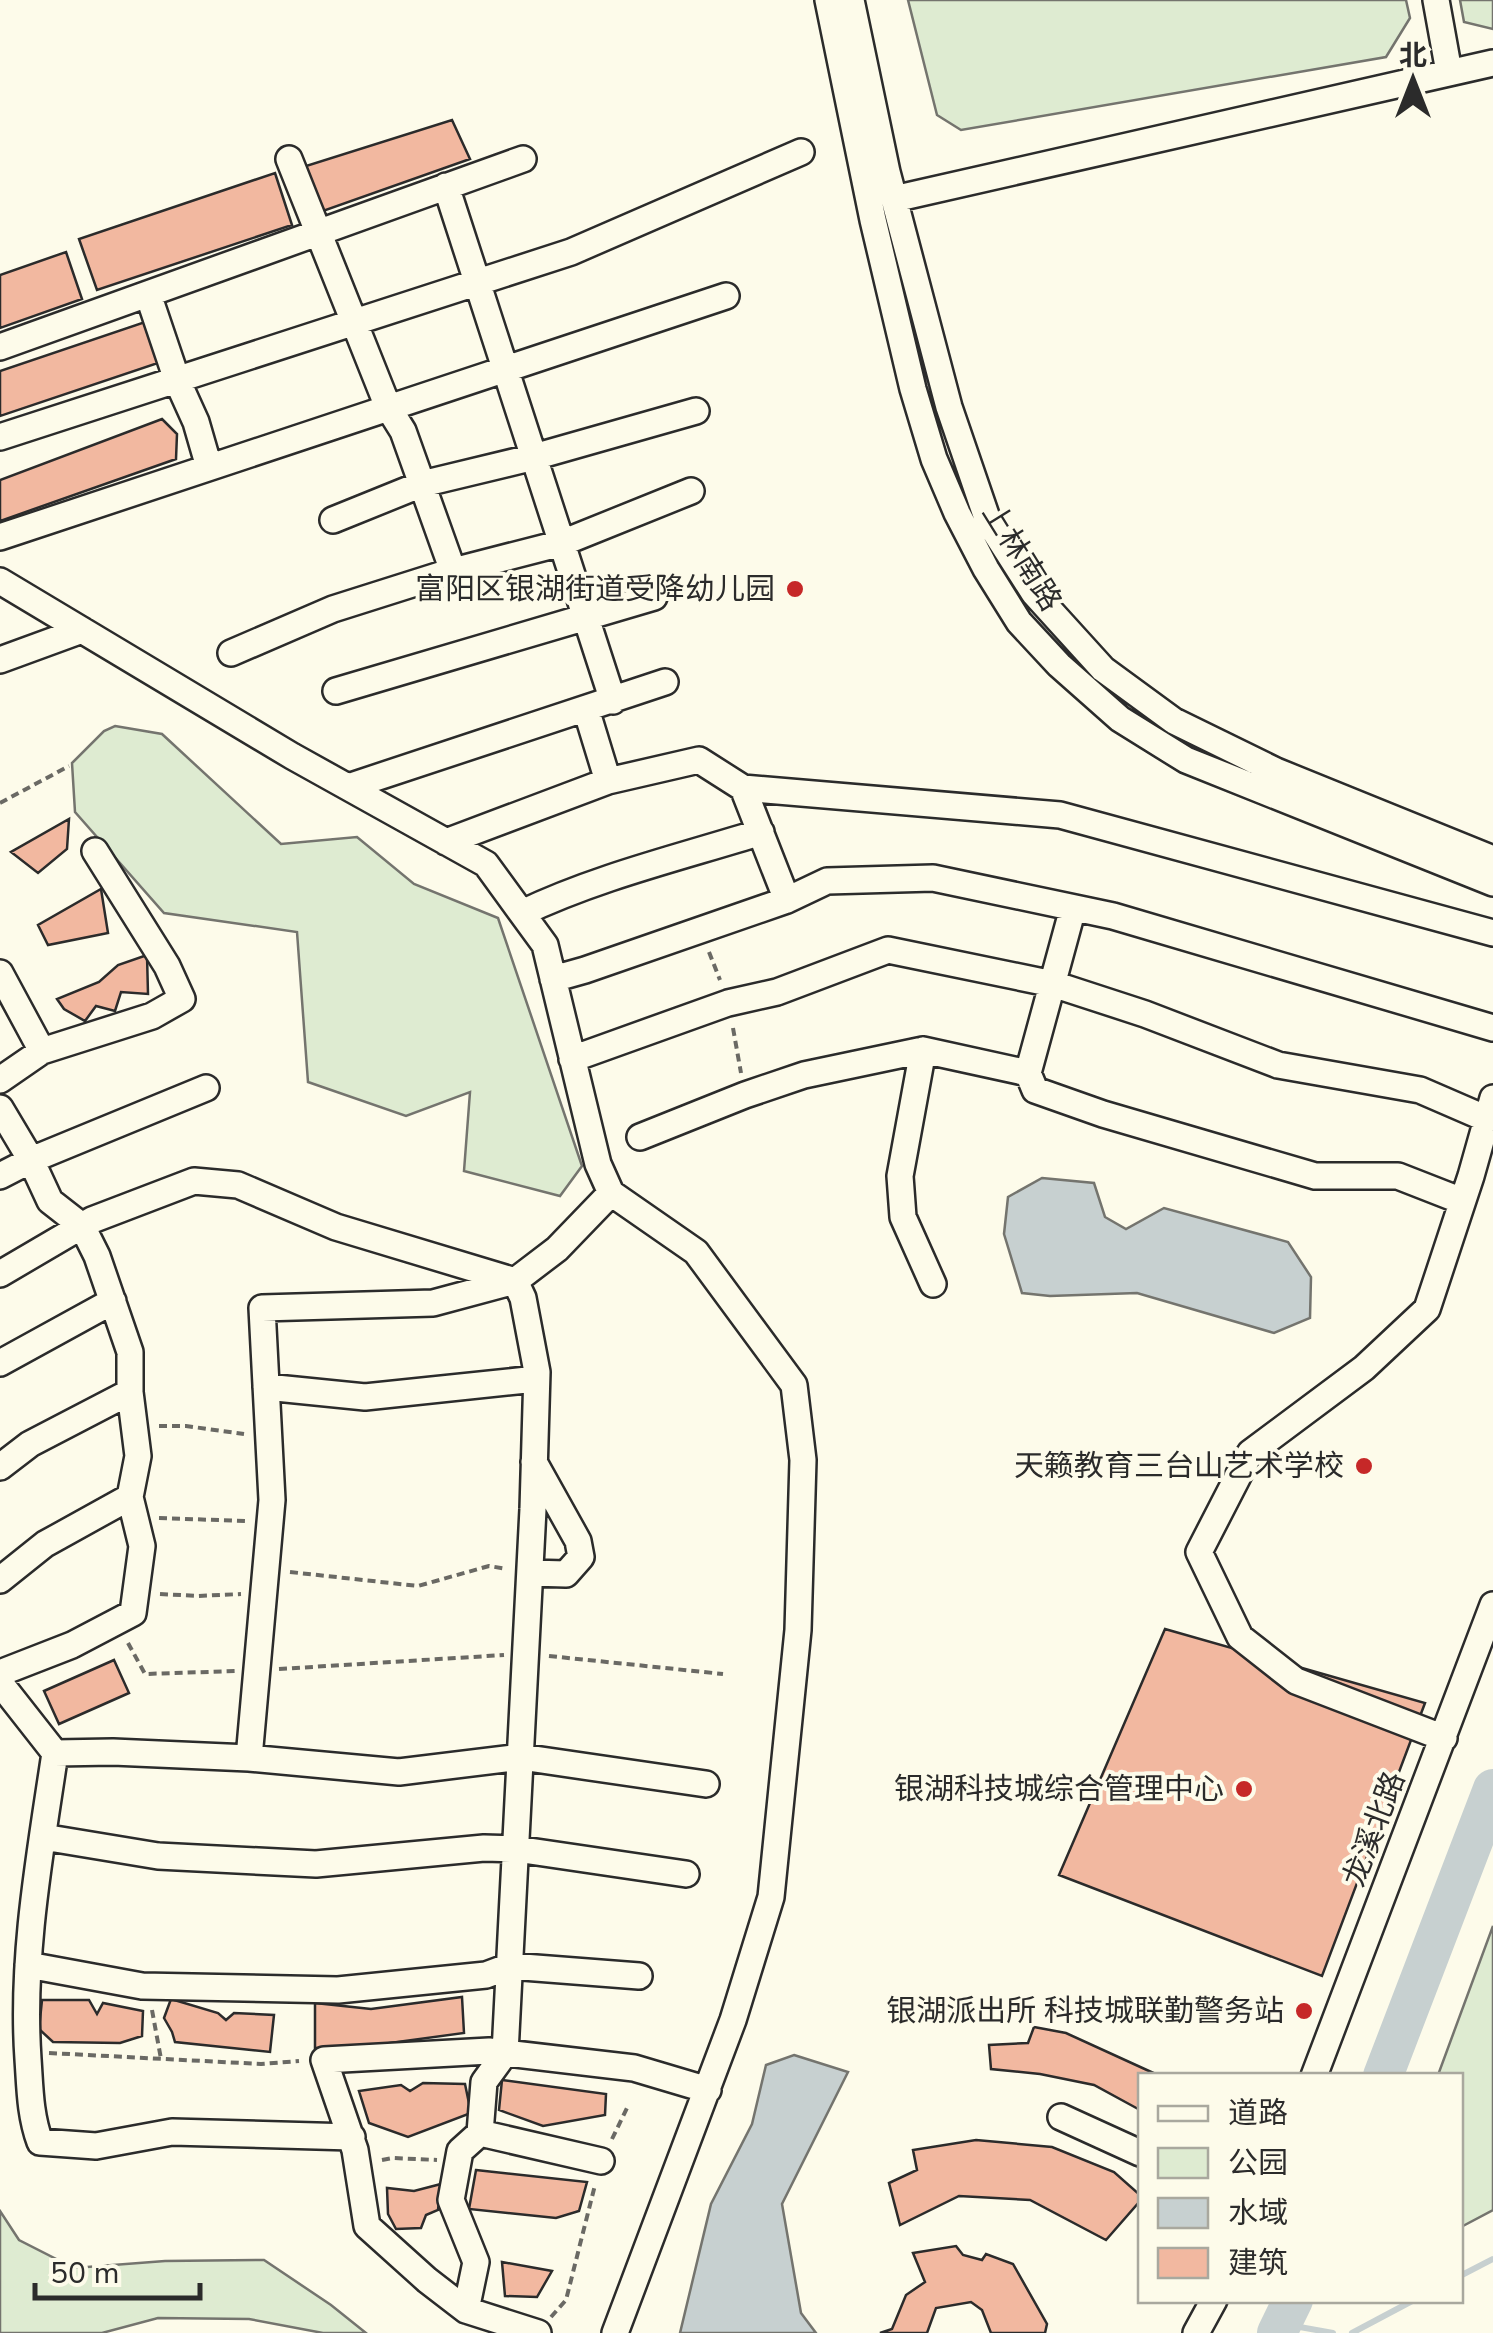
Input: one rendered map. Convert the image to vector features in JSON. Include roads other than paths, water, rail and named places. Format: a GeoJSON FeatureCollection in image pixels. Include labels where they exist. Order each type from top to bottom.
{"type":"FeatureCollection","features":[{"type":"Feature","properties":{"kind":"street","name":"上林南路"},"geometry":{"type":"LineString","coordinates":[[828,0],[913,390],[957,514],[1019,622],[1059,666],[1120,719],[1186,760],[1493,884]]}},
{"type":"Feature","properties":{"kind":"street","name":"上林南路"},"geometry":{"type":"LineString","coordinates":[[850,0],[894,198],[950,407],[988,522],[1034,593],[1104,669],[1174,721],[1276,770],[1493,860]]}},
{"type":"Feature","properties":{"kind":"street"},"geometry":{"type":"LineString","coordinates":[[1436,0],[1449,72]]}},
{"type":"Feature","properties":{"kind":"street"},"geometry":{"type":"LineString","coordinates":[[894,198],[1493,63]]}},
{"type":"Feature","properties":{"kind":"street"},"geometry":{"type":"LineString","coordinates":[[0,437],[570,252],[801,152]]}},
{"type":"Feature","properties":{"kind":"street"},"geometry":{"type":"LineString","coordinates":[[289,159],[388,407],[403,430],[453,570]]}},
{"type":"Feature","properties":{"kind":"street"},"geometry":{"type":"LineString","coordinates":[[0,348],[523,159]]}},
{"type":"Feature","properties":{"kind":"street"},"geometry":{"type":"LineString","coordinates":[[446,186],[613,701]]}},
{"type":"Feature","properties":{"kind":"street"},"geometry":{"type":"LineString","coordinates":[[148,294],[209,467]]}},
{"type":"Feature","properties":{"kind":"street"},"geometry":{"type":"LineString","coordinates":[[0,537],[726,296]]}},
{"type":"Feature","properties":{"kind":"street"},"geometry":{"type":"LineString","coordinates":[[333,520],[422,484],[534,457],[696,410]]}},
{"type":"Feature","properties":{"kind":"street"},"geometry":{"type":"LineString","coordinates":[[232,654],[333,610],[453,570],[562,543],[691,491]]}},
{"type":"Feature","properties":{"kind":"street"},"geometry":{"type":"LineString","coordinates":[[0,581],[486,864],[545,945],[598,1164],[611,1193],[696,1252],[794,1386],[803,1460],[798,1630],[770,1897],[733,2020],[615,2333]]}},
{"type":"Feature","properties":{"kind":"street"},"geometry":{"type":"LineString","coordinates":[[336,690],[654,598]]}},
{"type":"Feature","properties":{"kind":"street"},"geometry":{"type":"LineString","coordinates":[[0,660],[82,630]]}},
{"type":"Feature","properties":{"kind":"street"},"geometry":{"type":"LineString","coordinates":[[348,787],[665,682]]}},
{"type":"Feature","properties":{"kind":"street"},"geometry":{"type":"LineString","coordinates":[[586,710],[608,782]]}},
{"type":"Feature","properties":{"kind":"street"},"geometry":{"type":"LineString","coordinates":[[446,842],[608,782],[699,760],[744,788],[1060,815],[1493,933]]}},
{"type":"Feature","properties":{"kind":"street"},"geometry":{"type":"LineString","coordinates":[[744,788],[787,900]]}},
{"type":"Feature","properties":{"kind":"street"},"geometry":{"type":"LineString","coordinates":[[522,913],[565,894],[761,832]]}},
{"type":"Feature","properties":{"kind":"street"},"geometry":{"type":"LineString","coordinates":[[0,1080],[42,1051],[152,1016],[182,999],[167,966],[95,850]]}},
{"type":"Feature","properties":{"kind":"street"},"geometry":{"type":"LineString","coordinates":[[553,978],[787,900],[826,881],[933,878],[1113,916],[1493,1028]]}},
{"type":"Feature","properties":{"kind":"street"},"geometry":{"type":"LineString","coordinates":[[1073,908],[1028,1074],[1035,1090],[1315,1176],[1398,1176],[1462,1201]]}},
{"type":"Feature","properties":{"kind":"street"},"geometry":{"type":"LineString","coordinates":[[572,1059],[728,1002],[777,992],[888,950],[1052,984],[1145,1014],[1278,1065],[1420,1090],[1490,1108],[1427,1310],[1364,1368],[1250,1453],[1200,1552],[1240,1637],[1296,1681],[1444,1738]]}},
{"type":"Feature","properties":{"kind":"street"},"geometry":{"type":"LineString","coordinates":[[0,973],[42,1051]]}},
{"type":"Feature","properties":{"kind":"street"},"geometry":{"type":"LineString","coordinates":[[640,1138],[745,1094],[804,1075],[923,1050],[1028,1074]]}},
{"type":"Feature","properties":{"kind":"street"},"geometry":{"type":"LineString","coordinates":[[923,1050],[900,1176],[903,1217],[933,1284]]}},
{"type":"Feature","properties":{"kind":"street"},"geometry":{"type":"LineString","coordinates":[[0,1176],[206,1088]]}},
{"type":"Feature","properties":{"kind":"street"},"geometry":{"type":"LineString","coordinates":[[0,1108],[32,1160],[50,1202],[82,1226],[98,1256],[130,1352],[130,1392],[138,1456],[132,1508],[142,1546],[133,1613],[72,1645],[0,1673]]}},
{"type":"Feature","properties":{"kind":"street"},"geometry":{"type":"LineString","coordinates":[[0,1274],[92,1220],[194,1182],[238,1185],[336,1227],[514,1281],[523,1298],[536,1379],[510,1966],[505,2053],[484,2082],[480,2133],[460,2151],[451,2200],[476,2262],[466,2310]]}},
{"type":"Feature","properties":{"kind":"street"},"geometry":{"type":"LineString","coordinates":[[248,1758],[272,1500],[262,1308],[433,1303],[514,1281],[557,1249],[611,1193]]}},
{"type":"Feature","properties":{"kind":"street"},"geometry":{"type":"LineString","coordinates":[[0,1364],[113,1301]]}},
{"type":"Feature","properties":{"kind":"street"},"geometry":{"type":"LineString","coordinates":[[266,1387],[366,1397],[536,1379]]}},
{"type":"Feature","properties":{"kind":"street"},"geometry":{"type":"LineString","coordinates":[[0,1467],[30,1444],[130,1392]]}},
{"type":"Feature","properties":{"kind":"street"},"geometry":{"type":"LineString","coordinates":[[530,1573],[566,1574],[581,1558],[578,1542],[534,1462]]}},
{"type":"Feature","properties":{"kind":"street"},"geometry":{"type":"LineString","coordinates":[[0,1580],[45,1544],[132,1508]]}},
{"type":"Feature","properties":{"kind":"street","name":"龙溪北路"},"geometry":{"type":"LineString","coordinates":[[1315,2073],[1493,1605]]}},
{"type":"Feature","properties":{"kind":"street"},"geometry":{"type":"LineString","coordinates":[[0,1684],[55,1753],[28,1965],[27,2052],[32,2118],[40,2142],[96,2146],[172,2132],[352,2138]]}},
{"type":"Feature","properties":{"kind":"street"},"geometry":{"type":"LineString","coordinates":[[55,1753],[248,1758],[399,1772],[521,1757],[706,1784]]}},
{"type":"Feature","properties":{"kind":"street"},"geometry":{"type":"LineString","coordinates":[[43,1837],[158,1856],[316,1864],[484,1848],[686,1874]]}},
{"type":"Feature","properties":{"kind":"street"},"geometry":{"type":"LineString","coordinates":[[28,1965],[148,1986],[338,1990],[486,1975],[510,1966],[638,1976]]}},
{"type":"Feature","properties":{"kind":"street"},"geometry":{"type":"LineString","coordinates":[[538,2333],[466,2310],[367,2226],[352,2138],[324,2060],[489,2051],[634,2068],[708,2090]]}},
{"type":"Feature","properties":{"kind":"street"},"geometry":{"type":"LineString","coordinates":[[1061,2118],[1138,2152]]}},
{"type":"Feature","properties":{"kind":"street"},"geometry":{"type":"LineString","coordinates":[[480,2133],[601,2162]]}},
{"type":"Feature","properties":{"kind":"street"},"geometry":{"type":"LineString","coordinates":[[1196,2333],[1212,2303]]}},
{"type":"Feature","properties":{"kind":"water"},"geometry":{"type":"Polygon","coordinates":[[[1042,1178],[1094,1183],[1105,1217],[1126,1229],[1164,1208],[1288,1242],[1311,1277],[1310,1318],[1274,1333],[1137,1293],[1022,1293],[1004,1234],[1008,1197],[1042,1178]]]}},
{"type":"Feature","properties":{"kind":"water"},"geometry":{"type":"Polygon","coordinates":[[[794,2055],[848,2072],[782,2204],[801,2313],[816,2333],[680,2333],[711,2204],[752,2124],[766,2065],[794,2055]]]}},
{"type":"Feature","properties":{"kind":"waterway"},"geometry":{"type":"LineString","coordinates":[[1384,2073],[1493,1789]]}},
{"type":"Feature","properties":{"kind":"waterway"},"geometry":{"type":"LineString","coordinates":[[1463,2274],[1493,2259]]}},
{"type":"Feature","properties":{"kind":"waterway"},"geometry":{"type":"LineString","coordinates":[[1277,2333],[1292,2303]]}},
{"type":"Feature","properties":{"kind":"waterway"},"geometry":{"type":"LineString","coordinates":[[1352,2333],[1408,2303]]}},
{"type":"Feature","properties":{"kind":"waterway"},"geometry":{"type":"LineString","coordinates":[[1283,2324],[1333,2333]]}},
{"type":"Feature","properties":{"kind":"place","name":"富阳区银湖街道受降幼儿园"},"geometry":{"type":"Point","coordinates":[795,589]}},
{"type":"Feature","properties":{"kind":"place","name":"天籁教育三台山艺术学校"},"geometry":{"type":"Point","coordinates":[1364,1466]}},
{"type":"Feature","properties":{"kind":"place","name":"银湖科技城综合管理中心"},"geometry":{"type":"Point","coordinates":[1244,1789]}},
{"type":"Feature","properties":{"kind":"place","name":"银湖派出所 科技城联勤警务站"},"geometry":{"type":"Point","coordinates":[1304,2011]}}]}
